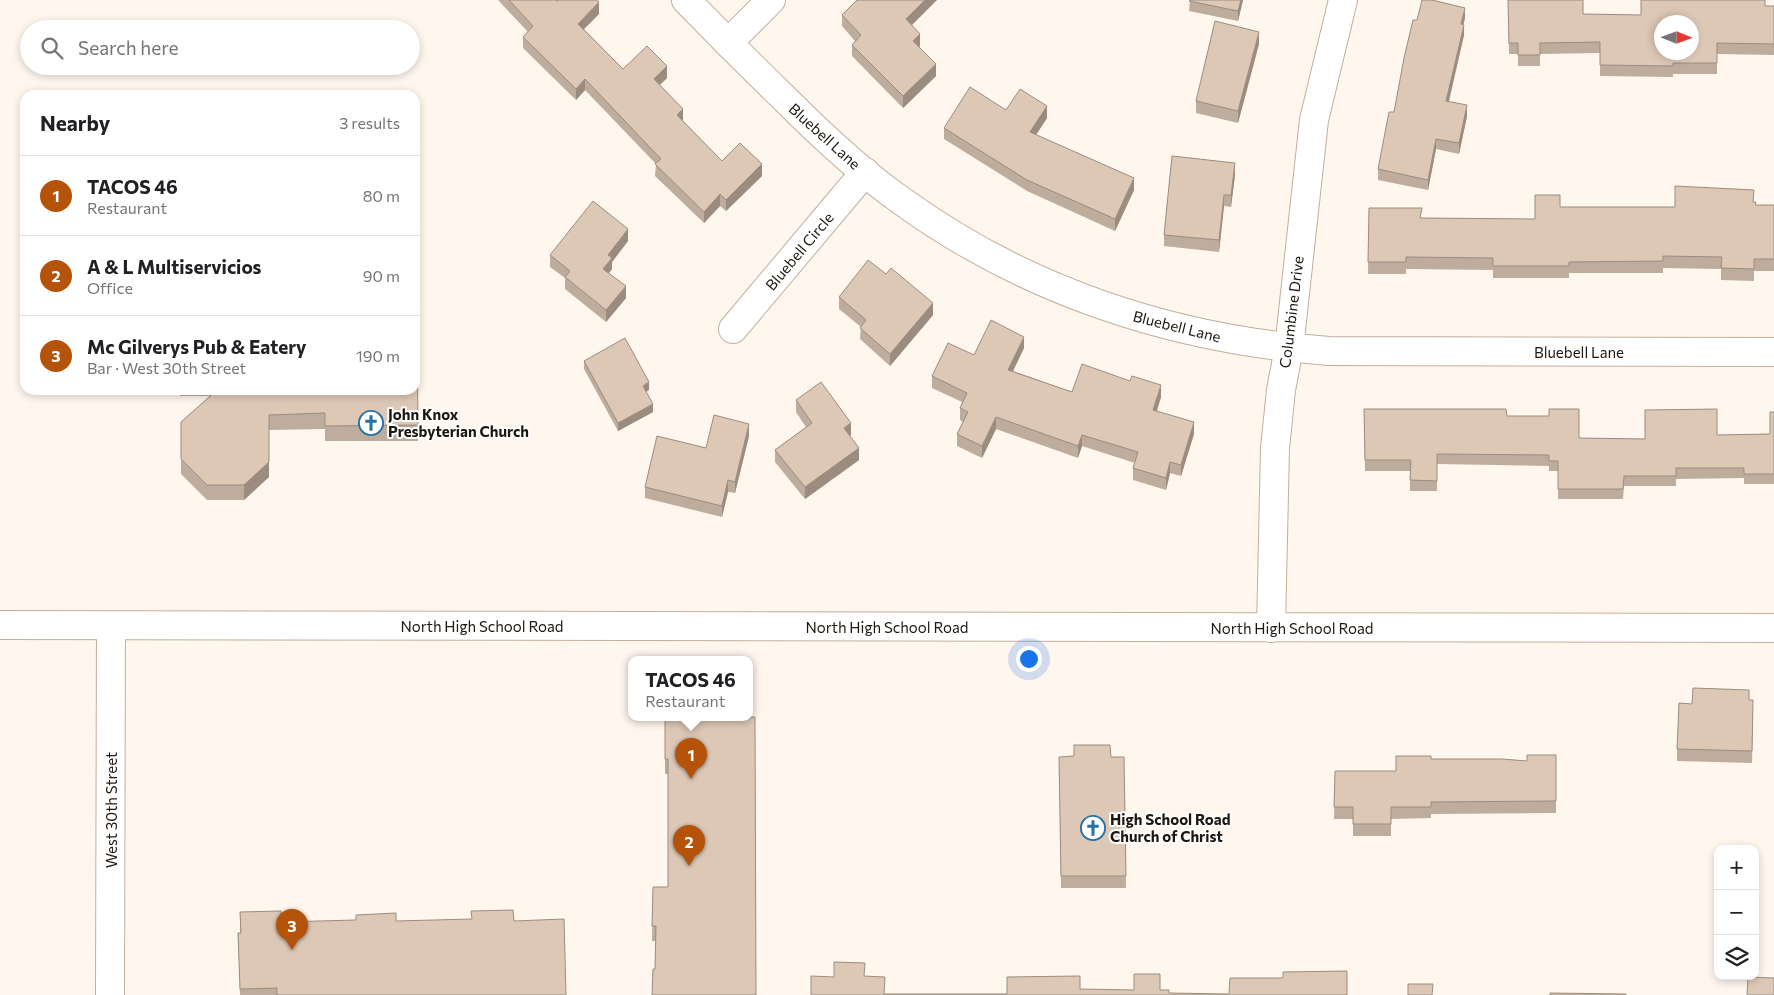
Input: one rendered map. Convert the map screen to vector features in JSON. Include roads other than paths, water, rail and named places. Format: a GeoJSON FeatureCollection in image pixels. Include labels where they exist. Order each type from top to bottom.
{"type":"FeatureCollection","features":[{"type":"Feature","properties":{"kind":"street","name":"Bluebell Lane"},"geometry":{"type":"LineString","coordinates":[[686,0],[815,130],[898,199],[973,247],[1011,267],[1078,297],[1135,316],[1232,340],[1288,348],[1367,352],[1774,352]]}},
{"type":"Feature","properties":{"kind":"street"},"geometry":{"type":"LineString","coordinates":[[728,43],[771,0]]}},
{"type":"Feature","properties":{"kind":"street","name":"Columbine Drive"},"geometry":{"type":"LineString","coordinates":[[1271,628],[1276,448],[1281,390],[1288,348],[1314,120],[1343,0]]}},
{"type":"Feature","properties":{"kind":"street","name":"Bluebell Circle"},"geometry":{"type":"LineString","coordinates":[[733,329],[865,172]]}},
{"type":"Feature","properties":{"kind":"street","name":"North High School Road"},"geometry":{"type":"LineString","coordinates":[[0,625],[1774,628]]}},
{"type":"Feature","properties":{"kind":"street","name":"West 30th Street"},"geometry":{"type":"LineString","coordinates":[[110,995],[111,626]]}},
{"type":"Feature","properties":{"kind":"place","name":"John Knox Presbyterian Church"},"geometry":{"type":"Point","coordinates":[371,423]}},
{"type":"Feature","properties":{"kind":"place","name":"TACOS 46"},"geometry":{"type":"Point","coordinates":[691,779]}},
{"type":"Feature","properties":{"kind":"place","name":"High School Road Church of Christ"},"geometry":{"type":"Point","coordinates":[1093,828]}},
{"type":"Feature","properties":{"kind":"place","name":"A & L Multiservicios"},"geometry":{"type":"Point","coordinates":[689,866]}},
{"type":"Feature","properties":{"kind":"place","name":"Mc Gilverys Pub & Eatery"},"geometry":{"type":"Point","coordinates":[292,950]}}]}
